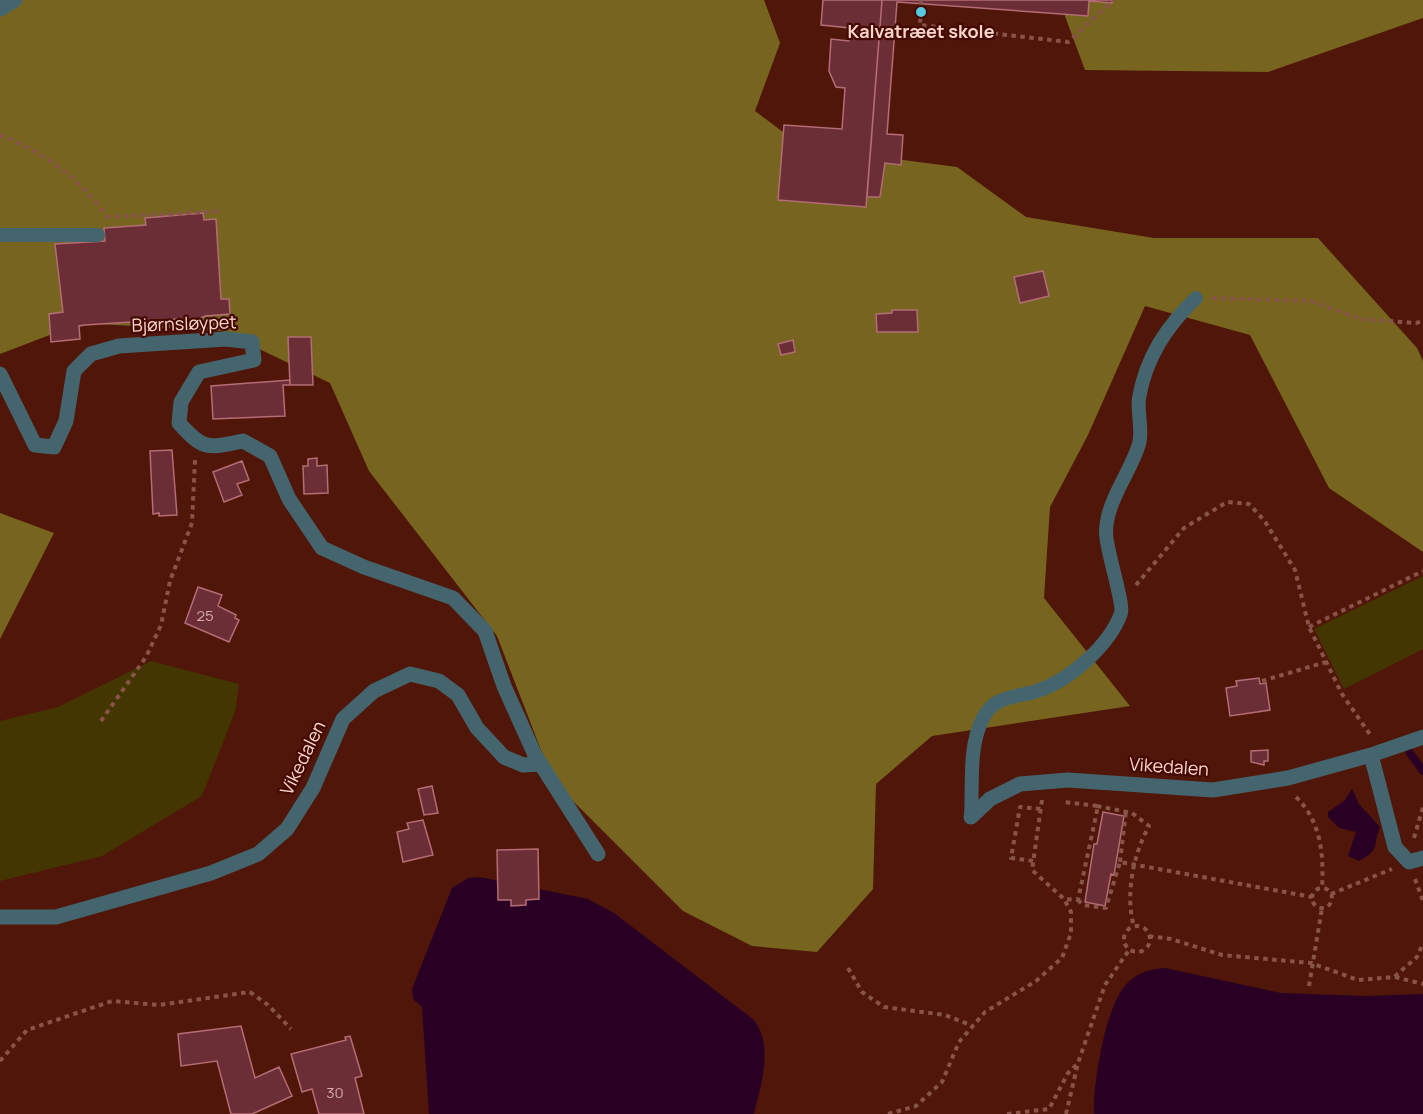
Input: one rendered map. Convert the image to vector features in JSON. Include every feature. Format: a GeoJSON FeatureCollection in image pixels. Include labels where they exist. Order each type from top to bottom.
{"type":"FeatureCollection","features":[{"type":"Feature","properties":{"kind":"street"},"geometry":{"type":"LineString","coordinates":[[0,9],[15,0]]}},
{"type":"Feature","properties":{"kind":"street","name":"Bjørnsløypet"},"geometry":{"type":"LineString","coordinates":[[0,374],[35,445],[54,447],[66,422],[74,371],[91,354],[119,346],[226,339],[252,342],[254,360],[200,372],[181,402],[179,423],[196,442]]}},
{"type":"Feature","properties":{"kind":"street"},"geometry":{"type":"LineString","coordinates":[[196,442],[214,447],[243,441],[270,456],[289,499],[322,548],[364,567],[453,598],[484,631],[504,686],[541,764],[598,854]]}},
{"type":"Feature","properties":{"kind":"street","name":"Vikedalen"},"geometry":{"type":"LineString","coordinates":[[0,917],[56,917],[211,873],[258,854],[287,829],[313,788],[344,719],[374,691],[410,674],[439,681],[458,695],[477,728],[504,757],[523,765],[541,764]]}},
{"type":"Feature","properties":{"kind":"street","name":"Vikedalen"},"geometry":{"type":"LineString","coordinates":[[971,817],[990,799],[1020,783],[1068,780],[1213,790],[1279,779],[1371,755],[1423,737]]}},
{"type":"Feature","properties":{"kind":"street"},"geometry":{"type":"LineString","coordinates":[[1371,755],[1395,847],[1416,860]]}},
{"type":"Feature","properties":{"kind":"lane"},"geometry":{"type":"LineString","coordinates":[[0,235],[98,235]]}},
{"type":"Feature","properties":{"kind":"lane"},"geometry":{"type":"LineString","coordinates":[[971,817],[974,741],[983,717],[1001,698],[1038,691],[1066,675],[1103,647],[1122,610],[1106,535],[1107,516],[1140,442],[1139,399],[1158,343],[1173,320],[1197,298]]}},
{"type":"Feature","properties":{"kind":"path"},"geometry":{"type":"LineString","coordinates":[[921,0],[920,25],[1068,42],[1114,0]]}},
{"type":"Feature","properties":{"kind":"path"},"geometry":{"type":"LineString","coordinates":[[0,135],[32,147],[87,189],[108,217],[222,211]]}},
{"type":"Feature","properties":{"kind":"path"},"geometry":{"type":"LineString","coordinates":[[1197,298],[1311,301],[1361,319],[1423,321]]}},
{"type":"Feature","properties":{"kind":"path"},"geometry":{"type":"LineString","coordinates":[[101,721],[146,657],[161,625],[170,581],[192,523],[196,442]]}},
{"type":"Feature","properties":{"kind":"path"},"geometry":{"type":"LineString","coordinates":[[1118,595],[1133,589],[1184,528],[1227,502],[1249,504],[1264,520],[1294,570],[1309,627],[1342,694],[1371,733],[1371,755]]}},
{"type":"Feature","properties":{"kind":"path"},"geometry":{"type":"LineString","coordinates":[[1309,627],[1423,570]]}},
{"type":"Feature","properties":{"kind":"path"},"geometry":{"type":"LineString","coordinates":[[1262,681],[1326,662]]}},
{"type":"Feature","properties":{"kind":"path"},"geometry":{"type":"LineString","coordinates":[[1279,779],[1301,801],[1318,832],[1323,867],[1322,888]]}},
{"type":"Feature","properties":{"kind":"path"},"geometry":{"type":"LineString","coordinates":[[888,1114],[916,1106],[942,1082],[959,1042],[985,1012],[1036,981],[1062,958],[1071,933],[1071,912],[1064,899],[1032,870],[1045,782]]}},
{"type":"Feature","properties":{"kind":"path"},"geometry":{"type":"LineString","coordinates":[[1042,800],[1126,811],[1149,826],[1142,840],[1128,906],[1134,927]]}},
{"type":"Feature","properties":{"kind":"path"},"geometry":{"type":"LineString","coordinates":[[1078,900],[1098,806],[1096,806]]}},
{"type":"Feature","properties":{"kind":"path"},"geometry":{"type":"LineString","coordinates":[[1033,861],[1011,858],[1020,807],[1041,809]]}},
{"type":"Feature","properties":{"kind":"path"},"geometry":{"type":"LineString","coordinates":[[1331,894],[1416,860],[1423,807]]}},
{"type":"Feature","properties":{"kind":"path"},"geometry":{"type":"LineString","coordinates":[[1064,899],[1078,900],[1083,905],[1106,908],[1120,862],[1126,811]]}},
{"type":"Feature","properties":{"kind":"path"},"geometry":{"type":"LineString","coordinates":[[1120,862],[1312,897]]}},
{"type":"Feature","properties":{"kind":"path"},"geometry":{"type":"LineString","coordinates":[[1322,888],[1331,894]]}},
{"type":"Feature","properties":{"kind":"path"},"geometry":{"type":"LineString","coordinates":[[1322,888],[1314,891],[1312,897],[1315,906],[1322,908],[1330,904],[1331,894]]}},
{"type":"Feature","properties":{"kind":"path"},"geometry":{"type":"LineString","coordinates":[[1309,986],[1311,963],[1322,908]]}},
{"type":"Feature","properties":{"kind":"path"},"geometry":{"type":"LineString","coordinates":[[1149,936],[1149,944],[1144,950],[1136,952],[1129,950],[1124,943],[1124,935],[1134,927],[1141,927],[1149,936],[1171,939],[1222,955],[1311,963],[1359,980],[1394,977],[1423,984]]}},
{"type":"Feature","properties":{"kind":"path"},"geometry":{"type":"LineString","coordinates":[[1394,977],[1417,957],[1423,943]]}},
{"type":"Feature","properties":{"kind":"path"},"geometry":{"type":"LineString","coordinates":[[1066,1114],[1078,1063],[1105,985],[1129,950]]}},
{"type":"Feature","properties":{"kind":"path"},"geometry":{"type":"LineString","coordinates":[[848,968],[862,992],[884,1007],[945,1015],[973,1026]]}},
{"type":"Feature","properties":{"kind":"path"},"geometry":{"type":"LineString","coordinates":[[0,1061],[27,1030],[112,1001],[159,1005],[250,992],[268,1005],[291,1029]]}},
{"type":"Feature","properties":{"kind":"path"},"geometry":{"type":"LineString","coordinates":[[1007,1114],[1050,1109],[1068,1073],[1078,1063]]}},
{"type":"Feature","properties":{"kind":"shaded area"},"geometry":{"type":"Polygon","coordinates":[[[0,0],[764,0],[780,43],[755,111],[803,147],[957,167],[1026,217],[1154,238],[1318,238],[1417,348],[1423,361],[1423,552],[1329,488],[1250,335],[1145,306],[1088,435],[1050,507],[1044,598],[1130,706],[932,736],[876,784],[873,889],[817,952],[752,946],[683,911],[553,781],[497,636],[369,471],[330,383],[222,331],[81,323],[0,354],[0,0]]]}},
{"type":"Feature","properties":{"kind":"shaded area"},"geometry":{"type":"Polygon","coordinates":[[[1059,0],[1423,0],[1423,18],[1268,72],[1085,70],[1059,0]]]}},
{"type":"Feature","properties":{"kind":"shaded area"},"geometry":{"type":"Polygon","coordinates":[[[0,513],[54,533],[0,639],[0,513]]]}},
{"type":"Feature","properties":{"kind":"shaded area"},"geometry":{"type":"Polygon","coordinates":[[[1423,576],[1423,649],[1344,689],[1314,629],[1423,576]]]}},
{"type":"Feature","properties":{"kind":"shaded area"},"geometry":{"type":"Polygon","coordinates":[[[151,661],[239,684],[235,712],[202,796],[102,856],[0,881],[0,721],[58,707],[151,661]]]}},
{"type":"Feature","properties":{"kind":"shaded area"},"geometry":{"type":"Polygon","coordinates":[[[1352,789],[1359,804],[1380,827],[1374,850],[1359,861],[1348,856],[1356,832],[1339,828],[1328,817],[1328,812],[1344,801],[1352,789]]]}},
{"type":"Feature","properties":{"kind":"shaded area"},"geometry":{"type":"Polygon","coordinates":[[[480,877],[588,899],[614,913],[754,1020],[760,1031],[765,1053],[754,1114],[429,1114],[422,1007],[413,999],[412,989],[452,888],[468,878],[480,877]]]}},
{"type":"Feature","properties":{"kind":"shaded area"},"geometry":{"type":"Polygon","coordinates":[[[1165,968],[1281,993],[1366,996],[1423,994],[1423,1114],[1094,1114],[1102,1048],[1117,998],[1128,982],[1138,975],[1165,968]]]}},
{"type":"Feature","properties":{"kind":"building"},"geometry":{"type":"Polygon","coordinates":[[[823,0],[882,0],[866,207],[778,200],[784,125],[842,129],[845,88],[836,87],[829,71],[831,39],[849,41],[850,28],[821,25],[823,0]]]}},
{"type":"Feature","properties":{"kind":"building"},"geometry":{"type":"Polygon","coordinates":[[[882,0],[1112,0],[1112,3],[1089,1],[1088,16],[897,2],[887,134],[903,135],[901,165],[885,163],[880,197],[867,197],[882,0]]]}},
{"type":"Feature","properties":{"kind":"building"},"geometry":{"type":"Polygon","coordinates":[[[203,213],[204,220],[216,219],[221,299],[229,299],[230,314],[205,316],[195,321],[174,319],[165,326],[153,330],[140,328],[131,322],[85,325],[79,326],[80,339],[51,342],[49,314],[63,312],[55,244],[105,241],[104,228],[146,225],[145,218],[203,213]]]}},
{"type":"Feature","properties":{"kind":"building"},"geometry":{"type":"Polygon","coordinates":[[[1043,271],[1049,296],[1020,303],[1014,277],[1043,271]]]}},
{"type":"Feature","properties":{"kind":"building"},"geometry":{"type":"Polygon","coordinates":[[[892,310],[917,310],[918,332],[877,332],[876,314],[892,313],[892,310]]]}},
{"type":"Feature","properties":{"kind":"building"},"geometry":{"type":"Polygon","coordinates":[[[288,337],[311,337],[313,385],[290,385],[288,337]]]}},
{"type":"Feature","properties":{"kind":"building"},"geometry":{"type":"Polygon","coordinates":[[[793,340],[795,352],[781,355],[778,344],[793,340]]]}},
{"type":"Feature","properties":{"kind":"building"},"geometry":{"type":"Polygon","coordinates":[[[290,380],[290,385],[283,385],[285,416],[213,419],[211,386],[290,380]]]}},
{"type":"Feature","properties":{"kind":"building"},"geometry":{"type":"Polygon","coordinates":[[[172,450],[177,515],[159,516],[159,513],[153,514],[150,451],[172,450]]]}},
{"type":"Feature","properties":{"kind":"building"},"geometry":{"type":"Polygon","coordinates":[[[317,458],[317,466],[327,465],[328,493],[304,494],[303,466],[308,466],[308,459],[317,458]]]}},
{"type":"Feature","properties":{"kind":"building"},"geometry":{"type":"Polygon","coordinates":[[[242,461],[249,480],[237,484],[242,495],[224,502],[213,472],[242,461]]]}},
{"type":"Feature","properties":{"kind":"building"},"geometry":{"type":"Polygon","coordinates":[[[198,587],[222,595],[218,606],[236,615],[235,618],[239,620],[229,642],[185,623],[198,587]]]}},
{"type":"Feature","properties":{"kind":"building"},"geometry":{"type":"Polygon","coordinates":[[[1259,678],[1260,684],[1266,683],[1270,710],[1230,716],[1226,688],[1237,686],[1236,681],[1259,678]]]}},
{"type":"Feature","properties":{"kind":"building"},"geometry":{"type":"Polygon","coordinates":[[[1268,750],[1268,761],[1264,761],[1264,765],[1251,762],[1251,751],[1268,750]]]}},
{"type":"Feature","properties":{"kind":"building"},"geometry":{"type":"Polygon","coordinates":[[[432,786],[438,813],[424,815],[418,789],[432,786]]]}},
{"type":"Feature","properties":{"kind":"building"},"geometry":{"type":"Polygon","coordinates":[[[1103,812],[1124,816],[1114,875],[1111,874],[1105,906],[1085,902],[1094,844],[1097,844],[1103,812]]]}},
{"type":"Feature","properties":{"kind":"building"},"geometry":{"type":"Polygon","coordinates":[[[423,820],[433,855],[403,862],[397,832],[409,829],[407,823],[423,820]]]}},
{"type":"Feature","properties":{"kind":"building"},"geometry":{"type":"Polygon","coordinates":[[[538,849],[539,899],[526,900],[526,905],[511,906],[511,900],[498,900],[497,850],[538,849]]]}},
{"type":"Feature","properties":{"kind":"building"},"geometry":{"type":"Polygon","coordinates":[[[241,1026],[255,1078],[279,1067],[292,1096],[252,1114],[231,1114],[217,1061],[181,1066],[178,1034],[241,1026]]]}},
{"type":"Feature","properties":{"kind":"building"},"geometry":{"type":"Polygon","coordinates":[[[350,1036],[362,1076],[355,1078],[364,1114],[319,1114],[312,1089],[302,1092],[291,1054],[346,1040],[345,1037],[350,1036]]]}},
{"type":"Feature","properties":{"kind":"waterway"},"geometry":{"type":"LineString","coordinates":[[1410,753],[1423,771]]}},
{"type":"Feature","properties":{"kind":"place","name":"Kalvatræet skole"},"geometry":{"type":"Point","coordinates":[921,12]}}]}
